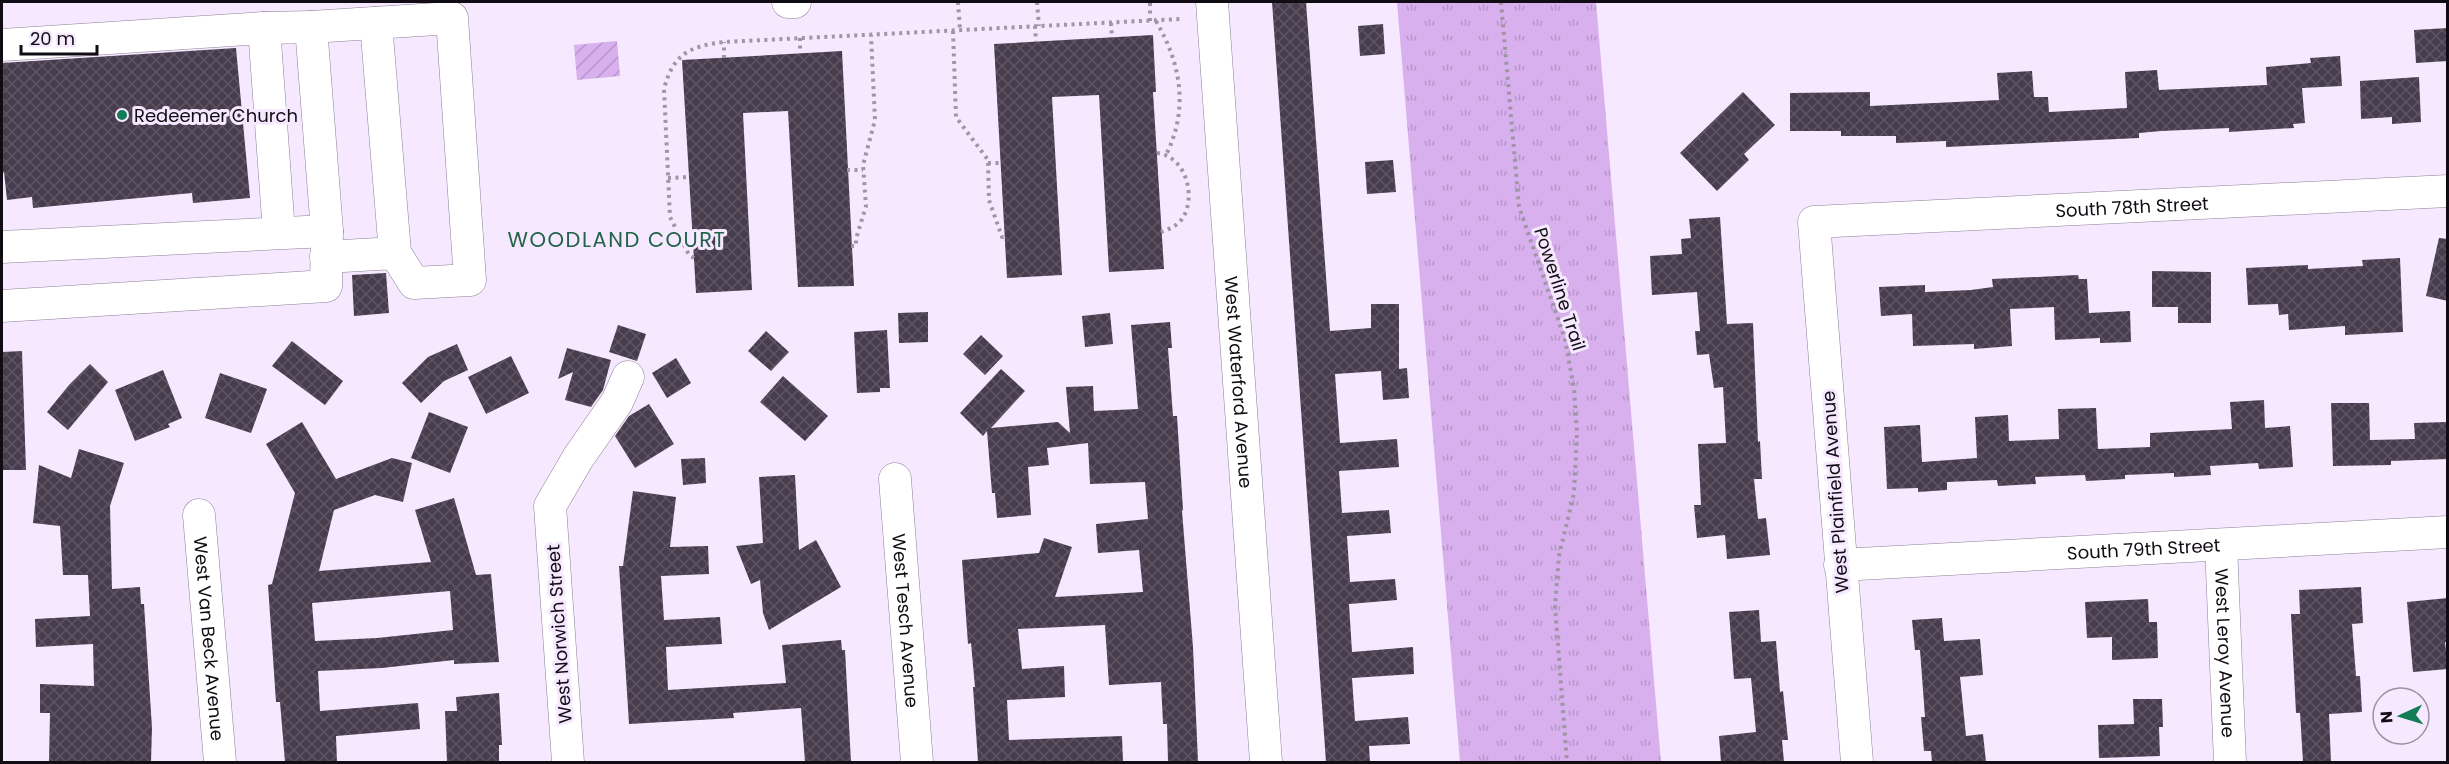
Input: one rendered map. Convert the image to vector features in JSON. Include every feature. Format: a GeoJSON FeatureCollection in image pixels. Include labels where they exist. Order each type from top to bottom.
{"type":"FeatureCollection","features":[{"type":"Feature","properties":{"kind":"street"},"geometry":{"type":"LineString","coordinates":[[788,2],[795,2]]}},
{"type":"Feature","properties":{"kind":"street","name":"West Waterford Avenue"},"geometry":{"type":"LineString","coordinates":[[1212,2],[1266,762]]}},
{"type":"Feature","properties":{"kind":"street"},"geometry":{"type":"LineString","coordinates":[[2,45],[452,18],[470,280],[414,283],[394,253],[376,23]]}},
{"type":"Feature","properties":{"kind":"street"},"geometry":{"type":"LineString","coordinates":[[2,306],[326,286],[326,244],[311,27]]}},
{"type":"Feature","properties":{"kind":"street"},"geometry":{"type":"LineString","coordinates":[[264,28],[279,232]]}},
{"type":"Feature","properties":{"kind":"street","name":"South 78th Street"},"geometry":{"type":"LineString","coordinates":[[1814,222],[2448,191]]}},
{"type":"Feature","properties":{"kind":"street","name":"West Plainfield Avenue"},"geometry":{"type":"LineString","coordinates":[[1814,222],[1857,762]]}},
{"type":"Feature","properties":{"kind":"street"},"geometry":{"type":"LineString","coordinates":[[2,247],[279,232],[326,244],[394,253]]}},
{"type":"Feature","properties":{"kind":"street","name":"West Norwich Street"},"geometry":{"type":"LineString","coordinates":[[568,762],[550,506],[578,458],[617,402],[628,376]]}},
{"type":"Feature","properties":{"kind":"street","name":"West Tesch Avenue"},"geometry":{"type":"LineString","coordinates":[[895,479],[917,762]]}},
{"type":"Feature","properties":{"kind":"street","name":"West Van Beck Avenue"},"geometry":{"type":"LineString","coordinates":[[199,515],[220,762]]}},
{"type":"Feature","properties":{"kind":"street","name":"South 79th Street"},"geometry":{"type":"LineString","coordinates":[[1840,564],[2448,532]]}},
{"type":"Feature","properties":{"kind":"street","name":"West Leroy Avenue"},"geometry":{"type":"LineString","coordinates":[[2221,545],[2230,762]]}},
{"type":"Feature","properties":{"kind":"path"},"geometry":{"type":"LineString","coordinates":[[958,2],[960,30]]}},
{"type":"Feature","properties":{"kind":"path"},"geometry":{"type":"LineString","coordinates":[[1036,42],[1037,2]]}},
{"type":"Feature","properties":{"kind":"path"},"geometry":{"type":"LineString","coordinates":[[1150,2],[1150,21]]}},
{"type":"Feature","properties":{"kind":"path","name":"Powerline Trail"},"geometry":{"type":"LineString","coordinates":[[1502,2],[1519,207],[1565,339],[1574,389],[1577,434],[1574,493],[1558,556],[1555,606],[1567,762]]}},
{"type":"Feature","properties":{"kind":"path"},"geometry":{"type":"LineString","coordinates":[[694,258],[689,255],[670,217],[664,89],[668,74],[676,61],[689,49],[704,44],[724,42],[1180,19]]}},
{"type":"Feature","properties":{"kind":"path"},"geometry":{"type":"LineString","coordinates":[[1156,21],[1172,50],[1183,89],[1178,126],[1166,155]]}},
{"type":"Feature","properties":{"kind":"path"},"geometry":{"type":"LineString","coordinates":[[1111,23],[1112,38]]}},
{"type":"Feature","properties":{"kind":"path"},"geometry":{"type":"LineString","coordinates":[[953,31],[956,117],[988,160],[989,200],[1002,237],[1005,237]]}},
{"type":"Feature","properties":{"kind":"path"},"geometry":{"type":"LineString","coordinates":[[851,246],[856,246],[866,206],[863,170],[875,120],[871,34]]}},
{"type":"Feature","properties":{"kind":"path"},"geometry":{"type":"LineString","coordinates":[[800,38],[800,53]]}},
{"type":"Feature","properties":{"kind":"path"},"geometry":{"type":"LineString","coordinates":[[724,42],[724,58]]}},
{"type":"Feature","properties":{"kind":"path"},"geometry":{"type":"LineString","coordinates":[[1157,153],[1166,155],[1179,164],[1190,187],[1181,220],[1173,228],[1161,232]]}},
{"type":"Feature","properties":{"kind":"path"},"geometry":{"type":"LineString","coordinates":[[988,163],[1001,163]]}},
{"type":"Feature","properties":{"kind":"path"},"geometry":{"type":"LineString","coordinates":[[847,170],[863,170]]}},
{"type":"Feature","properties":{"kind":"path"},"geometry":{"type":"LineString","coordinates":[[668,178],[689,177]]}},
{"type":"Feature","properties":{"kind":"green space"},"geometry":{"type":"Polygon","coordinates":[[[1397,2],[1596,2],[1661,762],[1460,762],[1397,2]]]}},
{"type":"Feature","properties":{"kind":"green space"},"geometry":{"type":"Polygon","coordinates":[[[617,41],[620,76],[577,80],[574,45],[617,41]]]}},
{"type":"Feature","properties":{"kind":"building"},"geometry":{"type":"Polygon","coordinates":[[[1272,2],[1306,2],[1330,331],[1371,328],[1371,304],[1399,304],[1399,369],[1407,368],[1409,398],[1383,400],[1381,371],[1335,374],[1340,443],[1397,439],[1399,467],[1339,471],[1342,513],[1389,510],[1391,533],[1347,536],[1350,582],[1395,579],[1397,600],[1349,604],[1352,652],[1413,647],[1414,674],[1352,678],[1355,721],[1408,717],[1410,744],[1369,746],[1370,762],[1326,762],[1272,2]]]}},
{"type":"Feature","properties":{"kind":"building"},"geometry":{"type":"Polygon","coordinates":[[[1383,24],[1385,54],[1360,56],[1358,26],[1383,24]]]}},
{"type":"Feature","properties":{"kind":"building"},"geometry":{"type":"Polygon","coordinates":[[[2448,28],[2448,61],[2416,63],[2414,30],[2448,28]]]}},
{"type":"Feature","properties":{"kind":"building"},"geometry":{"type":"Polygon","coordinates":[[[1153,35],[1156,92],[1153,92],[1164,269],[1109,272],[1099,95],[1052,97],[1062,275],[1007,278],[994,44],[1153,35]]]}},
{"type":"Feature","properties":{"kind":"building","name":"Redeemer Church"},"geometry":{"type":"Polygon","coordinates":[[[236,48],[250,198],[193,203],[192,193],[33,208],[32,197],[7,200],[4,172],[2,174],[2,63],[236,48]]]}},
{"type":"Feature","properties":{"kind":"building"},"geometry":{"type":"Polygon","coordinates":[[[842,51],[854,286],[798,287],[788,111],[743,113],[752,290],[696,293],[682,60],[842,51]]]}},
{"type":"Feature","properties":{"kind":"building"},"geometry":{"type":"Polygon","coordinates":[[[2340,56],[2342,86],[2302,88],[2305,123],[2293,124],[2294,128],[2229,132],[2229,128],[2161,131],[2139,133],[2139,138],[1946,147],[1946,141],[1896,143],[1896,136],[1841,136],[1841,131],[1790,131],[1790,93],[1870,92],[1870,106],[1999,100],[1997,73],[2032,71],[2034,97],[2048,97],[2049,112],[2127,108],[2125,72],[2157,70],[2159,90],[2267,85],[2266,67],[2311,63],[2310,58],[2340,56]]]}},
{"type":"Feature","properties":{"kind":"building"},"geometry":{"type":"Polygon","coordinates":[[[2419,77],[2421,122],[2392,124],[2392,117],[2361,119],[2360,81],[2419,77]]]}},
{"type":"Feature","properties":{"kind":"building"},"geometry":{"type":"Polygon","coordinates":[[[1743,92],[1775,125],[1744,154],[1749,160],[1717,191],[1680,153],[1743,92]]]}},
{"type":"Feature","properties":{"kind":"building"},"geometry":{"type":"Polygon","coordinates":[[[1393,160],[1396,192],[1367,194],[1365,162],[1393,160]]]}},
{"type":"Feature","properties":{"kind":"building"},"geometry":{"type":"Polygon","coordinates":[[[1720,217],[1727,324],[1753,323],[1758,442],[1760,441],[1762,479],[1754,479],[1758,519],[1766,518],[1770,555],[1727,559],[1725,535],[1697,538],[1694,505],[1701,505],[1698,444],[1726,443],[1723,387],[1714,388],[1709,354],[1697,355],[1695,331],[1700,331],[1697,292],[1652,295],[1650,256],[1682,254],[1681,239],[1691,238],[1689,219],[1720,217]]]}},
{"type":"Feature","properties":{"kind":"building"},"geometry":{"type":"Polygon","coordinates":[[[2439,238],[2448,239],[2448,301],[2426,296],[2439,238]]]}},
{"type":"Feature","properties":{"kind":"building"},"geometry":{"type":"Polygon","coordinates":[[[2400,258],[2403,332],[2345,335],[2345,326],[2289,330],[2288,314],[2279,315],[2278,304],[2248,305],[2246,268],[2308,265],[2308,269],[2363,266],[2362,260],[2400,258]]]}},
{"type":"Feature","properties":{"kind":"building"},"geometry":{"type":"Polygon","coordinates":[[[2152,271],[2211,272],[2211,323],[2178,323],[2178,307],[2152,307],[2152,271]]]}},
{"type":"Feature","properties":{"kind":"building"},"geometry":{"type":"Polygon","coordinates":[[[386,273],[389,313],[354,316],[352,275],[386,273]]]}},
{"type":"Feature","properties":{"kind":"building"},"geometry":{"type":"Polygon","coordinates":[[[2078,275],[2079,279],[2087,279],[2089,313],[2130,311],[2131,342],[2100,343],[2100,338],[2055,340],[2054,307],[2010,309],[2012,346],[1974,349],[1974,344],[1913,346],[1912,314],[1881,316],[1879,287],[1925,285],[1925,292],[1971,290],[1993,287],[1992,279],[2078,275]]]}},
{"type":"Feature","properties":{"kind":"building"},"geometry":{"type":"Polygon","coordinates":[[[928,312],[928,342],[899,343],[898,313],[928,312]]]}},
{"type":"Feature","properties":{"kind":"building"},"geometry":{"type":"Polygon","coordinates":[[[1110,313],[1113,344],[1085,347],[1082,316],[1110,313]]]}},
{"type":"Feature","properties":{"kind":"building"},"geometry":{"type":"Polygon","coordinates":[[[1170,322],[1172,348],[1168,348],[1173,416],[1177,416],[1193,647],[1198,762],[1168,762],[1167,724],[1163,724],[1161,682],[1109,685],[1105,625],[1018,629],[1022,669],[1064,666],[1065,697],[1007,700],[1009,740],[1122,736],[1123,762],[978,762],[973,687],[975,687],[971,643],[968,644],[962,560],[1039,553],[1044,538],[1072,547],[1055,597],[1143,592],[1139,550],[1098,553],[1096,524],[1148,519],[1145,482],[1090,484],[1088,443],[1047,448],[1049,465],[1028,467],[1031,515],[997,518],[995,493],[992,493],[987,431],[983,436],[960,413],[1001,369],[1025,391],[991,428],[1058,422],[1070,433],[1066,387],[1093,386],[1094,411],[1138,409],[1131,325],[1170,322]]]}},
{"type":"Feature","properties":{"kind":"building"},"geometry":{"type":"Polygon","coordinates":[[[618,325],[646,334],[637,361],[609,352],[618,325]]]}},
{"type":"Feature","properties":{"kind":"building"},"geometry":{"type":"Polygon","coordinates":[[[887,330],[890,388],[880,388],[880,392],[857,393],[854,332],[887,330]]]}},
{"type":"Feature","properties":{"kind":"building"},"geometry":{"type":"Polygon","coordinates":[[[766,331],[789,352],[771,371],[748,351],[766,331]]]}},
{"type":"Feature","properties":{"kind":"building"},"geometry":{"type":"Polygon","coordinates":[[[981,335],[1003,356],[985,375],[963,354],[981,335]]]}},
{"type":"Feature","properties":{"kind":"building"},"geometry":{"type":"Polygon","coordinates":[[[292,341],[343,381],[325,405],[272,366],[292,341]]]}},
{"type":"Feature","properties":{"kind":"building"},"geometry":{"type":"Polygon","coordinates":[[[457,344],[468,370],[444,381],[421,403],[402,383],[428,357],[457,344]]]}},
{"type":"Feature","properties":{"kind":"building"},"geometry":{"type":"Polygon","coordinates":[[[567,348],[611,360],[603,390],[591,407],[565,400],[573,372],[558,379],[567,348]]]}},
{"type":"Feature","properties":{"kind":"building"},"geometry":{"type":"Polygon","coordinates":[[[22,351],[26,470],[2,470],[2,352],[22,351]]]}},
{"type":"Feature","properties":{"kind":"building"},"geometry":{"type":"Polygon","coordinates":[[[511,356],[529,393],[486,414],[468,377],[511,356]]]}},
{"type":"Feature","properties":{"kind":"building"},"geometry":{"type":"Polygon","coordinates":[[[676,358],[691,383],[667,398],[652,373],[676,358]]]}},
{"type":"Feature","properties":{"kind":"building"},"geometry":{"type":"Polygon","coordinates":[[[90,364],[108,382],[68,430],[47,412],[90,364]]]}},
{"type":"Feature","properties":{"kind":"building"},"geometry":{"type":"Polygon","coordinates":[[[163,370],[182,418],[168,424],[170,427],[135,441],[115,390],[163,370]]]}},
{"type":"Feature","properties":{"kind":"building"},"geometry":{"type":"Polygon","coordinates":[[[220,373],[267,389],[251,433],[205,418],[220,373]]]}},
{"type":"Feature","properties":{"kind":"building"},"geometry":{"type":"Polygon","coordinates":[[[783,376],[828,416],[805,441],[760,402],[783,376]]]}},
{"type":"Feature","properties":{"kind":"building"},"geometry":{"type":"Polygon","coordinates":[[[2264,400],[2265,428],[2290,426],[2293,467],[2259,469],[2258,463],[2210,466],[2211,475],[2174,477],[2174,473],[2125,475],[2125,479],[2086,481],[2085,475],[2035,477],[2036,484],[1998,486],[1997,480],[1947,482],[1947,490],[1918,492],[1918,488],[1887,489],[1884,427],[1920,425],[1922,462],[1977,458],[1975,417],[2008,415],[2009,441],[2059,439],[2058,409],[2096,408],[2098,449],[2150,447],[2150,433],[2232,429],[2230,402],[2264,400]]]}},
{"type":"Feature","properties":{"kind":"building"},"geometry":{"type":"Polygon","coordinates":[[[2331,403],[2369,403],[2370,440],[2415,439],[2414,423],[2448,422],[2448,459],[2391,461],[2391,465],[2333,466],[2331,403]]]}},
{"type":"Feature","properties":{"kind":"building"},"geometry":{"type":"Polygon","coordinates":[[[649,404],[674,444],[635,468],[615,436],[629,416],[649,404]]]}},
{"type":"Feature","properties":{"kind":"building"},"geometry":{"type":"Polygon","coordinates":[[[429,412],[468,427],[450,473],[411,458],[429,412]]]}},
{"type":"Feature","properties":{"kind":"building"},"geometry":{"type":"Polygon","coordinates":[[[302,422],[336,479],[392,458],[412,463],[403,502],[375,495],[334,510],[319,571],[431,562],[415,510],[454,498],[476,575],[491,574],[499,662],[454,664],[454,660],[382,668],[318,671],[320,711],[418,703],[420,729],[336,736],[337,762],[285,762],[280,702],[276,702],[268,585],[272,584],[295,493],[266,444],[302,422]],[[450,591],[312,603],[315,641],[377,638],[453,630],[450,591]]]}},
{"type":"Feature","properties":{"kind":"building"},"geometry":{"type":"Polygon","coordinates":[[[79,449],[124,463],[110,506],[112,589],[140,587],[141,604],[144,604],[152,728],[151,762],[49,762],[50,713],[40,713],[40,684],[94,686],[93,644],[36,647],[35,619],[90,616],[88,575],[63,575],[60,526],[33,523],[39,465],[71,478],[79,449]]]}},
{"type":"Feature","properties":{"kind":"building"},"geometry":{"type":"Polygon","coordinates":[[[705,458],[706,483],[683,485],[681,459],[705,458]]]}},
{"type":"Feature","properties":{"kind":"building"},"geometry":{"type":"Polygon","coordinates":[[[795,475],[799,550],[816,540],[841,587],[769,630],[763,613],[760,580],[751,584],[736,546],[763,543],[759,477],[795,475]]]}},
{"type":"Feature","properties":{"kind":"building"},"geometry":{"type":"Polygon","coordinates":[[[633,491],[676,497],[670,547],[708,546],[709,574],[661,576],[664,620],[720,617],[722,644],[666,647],[668,690],[786,683],[782,645],[841,640],[842,650],[845,650],[851,762],[805,762],[801,708],[733,713],[734,718],[629,724],[619,566],[623,566],[633,491]]]}},
{"type":"Feature","properties":{"kind":"building"},"geometry":{"type":"Polygon","coordinates":[[[2361,587],[2363,623],[2352,624],[2356,676],[2360,676],[2362,712],[2329,714],[2331,762],[2303,762],[2300,713],[2296,713],[2291,614],[2300,614],[2299,590],[2361,587]]]}},
{"type":"Feature","properties":{"kind":"building"},"geometry":{"type":"Polygon","coordinates":[[[2448,598],[2448,642],[2445,642],[2448,669],[2413,672],[2407,602],[2448,598]]]}},
{"type":"Feature","properties":{"kind":"building"},"geometry":{"type":"Polygon","coordinates":[[[2148,599],[2149,622],[2157,622],[2158,658],[2112,660],[2112,637],[2087,638],[2085,602],[2148,599]]]}},
{"type":"Feature","properties":{"kind":"building"},"geometry":{"type":"Polygon","coordinates":[[[1759,610],[1761,642],[1776,641],[1780,692],[1783,691],[1788,740],[1782,740],[1784,762],[1721,762],[1719,736],[1756,732],[1751,678],[1734,679],[1729,612],[1759,610]]]}},
{"type":"Feature","properties":{"kind":"building"},"geometry":{"type":"Polygon","coordinates":[[[1942,618],[1944,641],[1980,639],[1983,675],[1960,677],[1966,736],[1983,734],[1986,762],[1932,762],[1931,751],[1924,751],[1921,717],[1925,717],[1920,650],[1915,650],[1912,620],[1942,618]]]}},
{"type":"Feature","properties":{"kind":"building"},"geometry":{"type":"Polygon","coordinates":[[[499,693],[502,745],[499,745],[499,762],[447,762],[445,711],[457,711],[456,697],[499,693]]]}},
{"type":"Feature","properties":{"kind":"building"},"geometry":{"type":"Polygon","coordinates":[[[2133,699],[2162,699],[2163,727],[2159,727],[2160,756],[2099,758],[2098,725],[2134,724],[2133,699]]]}},
{"type":"Feature","properties":{"kind":"place","name":"Redeemer Church"},"geometry":{"type":"Point","coordinates":[122,115]}},
{"type":"Feature","properties":{"kind":"district","name":"WOODLAND COURT"},"geometry":{"type":"Point","coordinates":[617,239]}}]}
